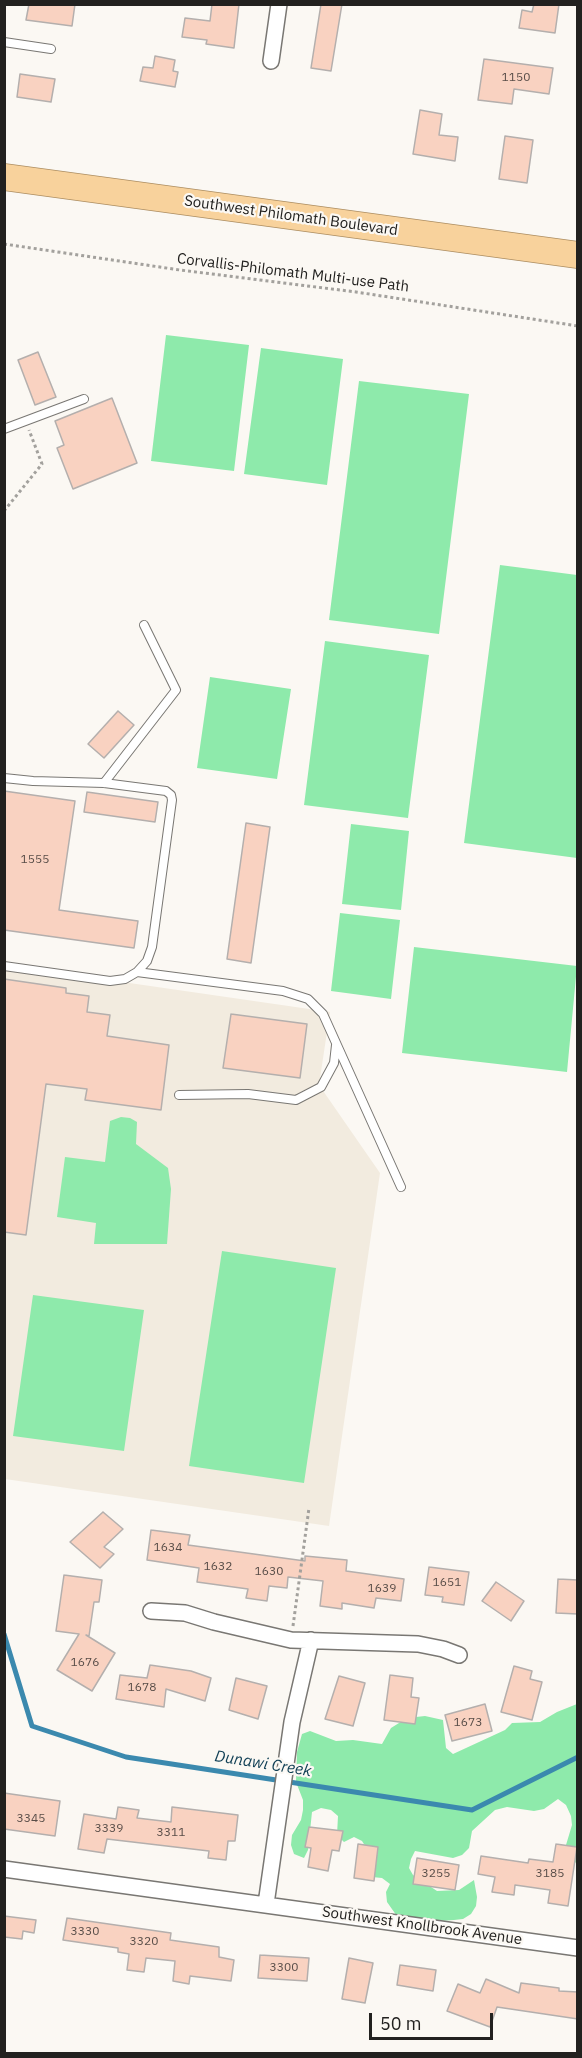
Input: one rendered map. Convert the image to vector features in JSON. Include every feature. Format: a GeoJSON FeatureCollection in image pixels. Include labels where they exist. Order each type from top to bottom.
{"type":"FeatureCollection","features":[{"type":"Feature","properties":{"kind":"highway","name":"Southwest Philomath Boulevard"},"geometry":{"type":"LineString","coordinates":[[4,177],[578,255]]}},
{"type":"Feature","properties":{"kind":"street"},"geometry":{"type":"LineString","coordinates":[[271,61],[279,4]]}},
{"type":"Feature","properties":{"kind":"street"},"geometry":{"type":"LineString","coordinates":[[151,1611],[185,1613],[291,1640],[418,1644],[459,1655]]}},
{"type":"Feature","properties":{"kind":"street"},"geometry":{"type":"LineString","coordinates":[[266,1904],[292,1722],[312,1640]]}},
{"type":"Feature","properties":{"kind":"street","name":"Southwest Knollbrook Avenue"},"geometry":{"type":"LineString","coordinates":[[4,1869],[578,1948]]}},
{"type":"Feature","properties":{"kind":"lane"},"geometry":{"type":"LineString","coordinates":[[4,42],[51,49]]}},
{"type":"Feature","properties":{"kind":"lane"},"geometry":{"type":"LineString","coordinates":[[4,429],[84,399]]}},
{"type":"Feature","properties":{"kind":"lane"},"geometry":{"type":"LineString","coordinates":[[104,783],[176,690],[144,625]]}},
{"type":"Feature","properties":{"kind":"lane"},"geometry":{"type":"LineString","coordinates":[[4,778],[104,783],[166,791],[171,795],[172,800],[152,947],[147,961],[138,972],[124,979],[110,981],[4,966]]}},
{"type":"Feature","properties":{"kind":"lane"},"geometry":{"type":"LineString","coordinates":[[138,972],[283,991],[308,999],[323,1014],[401,1187]]}},
{"type":"Feature","properties":{"kind":"lane"},"geometry":{"type":"LineString","coordinates":[[178,1095],[248,1094],[296,1100],[321,1087],[334,1063],[337,1044]]}},
{"type":"Feature","properties":{"kind":"path","name":"Corvallis-Philomath Multi-use Path"},"geometry":{"type":"LineString","coordinates":[[4,244],[180,270],[356,292],[578,326]]}},
{"type":"Feature","properties":{"kind":"path"},"geometry":{"type":"LineString","coordinates":[[4,511],[42,464],[25,421]]}},
{"type":"Feature","properties":{"kind":"path"},"geometry":{"type":"LineString","coordinates":[[291,1640],[309,1508]]}},
{"type":"Feature","properties":{"kind":"shaded area"},"geometry":{"type":"Polygon","coordinates":[[[5,965],[330,1012],[319,1085],[380,1173],[329,1526],[5,1479],[5,965]]]}},
{"type":"Feature","properties":{"kind":"green space"},"geometry":{"type":"Polygon","coordinates":[[[166,335],[249,345],[234,471],[151,461],[166,335]]]}},
{"type":"Feature","properties":{"kind":"green space"},"geometry":{"type":"Polygon","coordinates":[[[261,348],[343,359],[327,485],[244,474],[261,348]]]}},
{"type":"Feature","properties":{"kind":"green space"},"geometry":{"type":"Polygon","coordinates":[[[359,381],[469,394],[439,634],[329,620],[359,381]]]}},
{"type":"Feature","properties":{"kind":"green space"},"geometry":{"type":"Polygon","coordinates":[[[500,565],[577,575],[577,858],[464,843],[500,565]]]}},
{"type":"Feature","properties":{"kind":"green space"},"geometry":{"type":"Polygon","coordinates":[[[325,641],[429,655],[408,818],[304,805],[325,641]]]}},
{"type":"Feature","properties":{"kind":"green space"},"geometry":{"type":"Polygon","coordinates":[[[210,677],[291,689],[277,779],[197,768],[210,677]]]}},
{"type":"Feature","properties":{"kind":"green space"},"geometry":{"type":"Polygon","coordinates":[[[351,824],[409,831],[401,910],[342,904],[351,824]]]}},
{"type":"Feature","properties":{"kind":"green space"},"geometry":{"type":"Polygon","coordinates":[[[340,913],[400,920],[391,999],[331,991],[340,913]]]}},
{"type":"Feature","properties":{"kind":"green space"},"geometry":{"type":"Polygon","coordinates":[[[414,947],[577,966],[567,1072],[402,1053],[414,947]]]}},
{"type":"Feature","properties":{"kind":"green space"},"geometry":{"type":"Polygon","coordinates":[[[121,1117],[137,1122],[136,1144],[168,1168],[171,1189],[167,1244],[94,1244],[96,1223],[57,1217],[65,1157],[105,1162],[110,1121],[121,1117]]]}},
{"type":"Feature","properties":{"kind":"green space"},"geometry":{"type":"Polygon","coordinates":[[[222,1251],[336,1268],[304,1483],[189,1466],[222,1251]]]}},
{"type":"Feature","properties":{"kind":"green space"},"geometry":{"type":"Polygon","coordinates":[[[33,1295],[144,1310],[124,1451],[13,1436],[33,1295]]]}},
{"type":"Feature","properties":{"kind":"green space"},"geometry":{"type":"Polygon","coordinates":[[[577,1704],[577,1864],[568,1855],[566,1845],[572,1825],[571,1816],[566,1805],[558,1799],[544,1809],[534,1811],[507,1807],[495,1810],[472,1831],[469,1848],[462,1855],[453,1858],[415,1851],[411,1859],[409,1868],[413,1875],[437,1891],[459,1890],[474,1880],[477,1897],[476,1906],[471,1914],[463,1919],[408,1923],[399,1919],[387,1902],[386,1892],[390,1884],[382,1878],[372,1877],[367,1849],[362,1841],[354,1837],[344,1842],[337,1835],[338,1816],[331,1810],[321,1808],[312,1812],[308,1850],[304,1858],[294,1854],[291,1845],[292,1835],[301,1820],[303,1810],[303,1800],[296,1782],[297,1752],[302,1734],[310,1731],[336,1741],[353,1740],[382,1744],[391,1728],[416,1717],[425,1716],[443,1720],[446,1748],[453,1754],[505,1730],[512,1723],[540,1722],[577,1704]]]}},
{"type":"Feature","properties":{"kind":"building"},"geometry":{"type":"Polygon","coordinates":[[[29,4],[75,4],[72,26],[26,20],[29,4]]]}},
{"type":"Feature","properties":{"kind":"building"},"geometry":{"type":"Polygon","coordinates":[[[212,4],[239,4],[234,48],[206,44],[207,40],[182,37],[185,18],[210,21],[212,4]]]}},
{"type":"Feature","properties":{"kind":"building"},"geometry":{"type":"Polygon","coordinates":[[[321,4],[342,4],[331,71],[311,68],[321,4]]]}},
{"type":"Feature","properties":{"kind":"building"},"geometry":{"type":"Polygon","coordinates":[[[534,4],[559,4],[555,33],[519,28],[522,10],[532,12],[534,4]]]}},
{"type":"Feature","properties":{"kind":"building"},"geometry":{"type":"Polygon","coordinates":[[[155,56],[175,60],[173,71],[178,72],[175,87],[140,81],[143,67],[153,68],[155,56]]]}},
{"type":"Feature","properties":{"kind":"building"},"geometry":{"type":"Polygon","coordinates":[[[484,59],[553,68],[549,94],[514,89],[512,104],[478,100],[484,59]]]}},
{"type":"Feature","properties":{"kind":"building"},"geometry":{"type":"Polygon","coordinates":[[[20,74],[55,79],[51,102],[17,97],[20,74]]]}},
{"type":"Feature","properties":{"kind":"building"},"geometry":{"type":"Polygon","coordinates":[[[420,110],[442,114],[439,135],[458,137],[455,161],[413,154],[420,110]]]}},
{"type":"Feature","properties":{"kind":"building"},"geometry":{"type":"Polygon","coordinates":[[[505,136],[533,140],[527,183],[499,179],[505,136]]]}},
{"type":"Feature","properties":{"kind":"building"},"geometry":{"type":"Polygon","coordinates":[[[38,352],[56,397],[35,405],[18,360],[38,352]]]}},
{"type":"Feature","properties":{"kind":"building"},"geometry":{"type":"Polygon","coordinates":[[[112,398],[137,463],[73,489],[57,448],[64,445],[55,421],[112,398]]]}},
{"type":"Feature","properties":{"kind":"building"},"geometry":{"type":"Polygon","coordinates":[[[118,711],[134,725],[104,758],[88,744],[118,711]]]}},
{"type":"Feature","properties":{"kind":"building"},"geometry":{"type":"Polygon","coordinates":[[[4,791],[75,801],[59,910],[138,921],[134,948],[4,930],[4,791]]]}},
{"type":"Feature","properties":{"kind":"building"},"geometry":{"type":"Polygon","coordinates":[[[87,792],[158,802],[155,822],[84,812],[87,792]]]}},
{"type":"Feature","properties":{"kind":"building"},"geometry":{"type":"Polygon","coordinates":[[[246,823],[270,827],[251,963],[227,959],[246,823]]]}},
{"type":"Feature","properties":{"kind":"building"},"geometry":{"type":"Polygon","coordinates":[[[4,979],[66,988],[66,993],[89,996],[87,1012],[110,1015],[107,1036],[169,1045],[161,1110],[85,1100],[87,1089],[46,1084],[26,1235],[4,1232],[4,979]]]}},
{"type":"Feature","properties":{"kind":"building"},"geometry":{"type":"Polygon","coordinates":[[[231,1014],[307,1024],[300,1078],[223,1068],[231,1014]]]}},
{"type":"Feature","properties":{"kind":"building"},"geometry":{"type":"Polygon","coordinates":[[[103,1512],[123,1529],[104,1547],[114,1554],[100,1568],[70,1542],[103,1512]]]}},
{"type":"Feature","properties":{"kind":"building"},"geometry":{"type":"Polygon","coordinates":[[[151,1530],[190,1535],[188,1545],[305,1561],[305,1556],[347,1560],[346,1571],[404,1579],[401,1601],[376,1598],[374,1608],[342,1603],[342,1609],[320,1606],[323,1581],[288,1577],[287,1588],[269,1586],[267,1601],[246,1598],[248,1589],[197,1582],[199,1568],[147,1560],[151,1530]]]}},
{"type":"Feature","properties":{"kind":"building"},"geometry":{"type":"Polygon","coordinates":[[[429,1567],[469,1572],[464,1605],[442,1602],[443,1597],[425,1595],[429,1567]]]}},
{"type":"Feature","properties":{"kind":"building"},"geometry":{"type":"Polygon","coordinates":[[[64,1575],[102,1580],[99,1602],[94,1602],[89,1636],[86,1635],[115,1653],[92,1691],[57,1670],[79,1634],[56,1631],[64,1575]]]}},
{"type":"Feature","properties":{"kind":"building"},"geometry":{"type":"Polygon","coordinates":[[[558,1579],[578,1580],[578,1614],[556,1613],[558,1579]]]}},
{"type":"Feature","properties":{"kind":"building"},"geometry":{"type":"Polygon","coordinates":[[[496,1582],[524,1601],[511,1621],[482,1601],[496,1582]]]}},
{"type":"Feature","properties":{"kind":"building"},"geometry":{"type":"Polygon","coordinates":[[[150,1665],[191,1671],[211,1678],[205,1701],[166,1689],[164,1707],[116,1699],[120,1675],[147,1678],[150,1665]]]}},
{"type":"Feature","properties":{"kind":"building"},"geometry":{"type":"Polygon","coordinates":[[[514,1666],[532,1671],[530,1679],[542,1682],[532,1720],[501,1712],[514,1666]]]}},
{"type":"Feature","properties":{"kind":"building"},"geometry":{"type":"Polygon","coordinates":[[[390,1675],[413,1678],[411,1697],[419,1698],[415,1724],[384,1720],[390,1675]]]}},
{"type":"Feature","properties":{"kind":"building"},"geometry":{"type":"Polygon","coordinates":[[[339,1676],[365,1683],[353,1726],[325,1719],[339,1676]]]}},
{"type":"Feature","properties":{"kind":"building"},"geometry":{"type":"Polygon","coordinates":[[[236,1678],[267,1686],[258,1719],[229,1710],[236,1678]]]}},
{"type":"Feature","properties":{"kind":"building"},"geometry":{"type":"Polygon","coordinates":[[[485,1704],[492,1731],[452,1741],[445,1715],[485,1704]]]}},
{"type":"Feature","properties":{"kind":"building"},"geometry":{"type":"Polygon","coordinates":[[[4,1793],[60,1801],[55,1836],[4,1829],[4,1793]]]}},
{"type":"Feature","properties":{"kind":"building"},"geometry":{"type":"Polygon","coordinates":[[[118,1807],[139,1810],[137,1818],[171,1822],[172,1807],[238,1815],[235,1841],[228,1841],[226,1860],[208,1858],[209,1851],[107,1839],[104,1853],[78,1849],[84,1814],[116,1819],[118,1807]]]}},
{"type":"Feature","properties":{"kind":"building"},"geometry":{"type":"Polygon","coordinates":[[[309,1827],[343,1831],[339,1851],[332,1850],[328,1871],[308,1867],[311,1848],[305,1847],[309,1827]]]}},
{"type":"Feature","properties":{"kind":"building"},"geometry":{"type":"Polygon","coordinates":[[[358,1844],[378,1847],[374,1881],[354,1878],[358,1844]]]}},
{"type":"Feature","properties":{"kind":"building"},"geometry":{"type":"Polygon","coordinates":[[[556,1844],[577,1847],[568,1906],[548,1903],[550,1890],[515,1885],[514,1895],[492,1892],[495,1877],[478,1874],[481,1856],[528,1863],[529,1859],[553,1862],[556,1844]]]}},
{"type":"Feature","properties":{"kind":"building"},"geometry":{"type":"Polygon","coordinates":[[[417,1858],[459,1865],[455,1890],[413,1884],[417,1858]]]}},
{"type":"Feature","properties":{"kind":"building"},"geometry":{"type":"Polygon","coordinates":[[[4,1916],[36,1920],[34,1933],[23,1931],[22,1939],[4,1937],[4,1916]]]}},
{"type":"Feature","properties":{"kind":"building"},"geometry":{"type":"Polygon","coordinates":[[[67,1918],[171,1933],[170,1940],[219,1947],[219,1957],[234,1960],[231,1981],[190,1976],[189,1984],[173,1981],[175,1961],[146,1958],[144,1972],[127,1970],[129,1954],[118,1952],[118,1948],[63,1940],[67,1918]]]}},
{"type":"Feature","properties":{"kind":"building"},"geometry":{"type":"Polygon","coordinates":[[[260,1955],[309,1958],[307,1981],[258,1978],[260,1955]]]}},
{"type":"Feature","properties":{"kind":"building"},"geometry":{"type":"Polygon","coordinates":[[[349,1958],[373,1963],[365,2003],[342,1999],[349,1958]]]}},
{"type":"Feature","properties":{"kind":"building"},"geometry":{"type":"Polygon","coordinates":[[[400,1965],[436,1970],[433,1991],[397,1985],[400,1965]]]}},
{"type":"Feature","properties":{"kind":"building"},"geometry":{"type":"Polygon","coordinates":[[[486,1979],[519,1993],[521,1983],[559,1988],[559,1991],[578,1992],[578,2019],[497,2007],[490,2027],[447,2011],[458,1984],[480,1993],[486,1979]]]}},
{"type":"Feature","properties":{"kind":"waterway","name":"Dunawi Creek"},"geometry":{"type":"LineString","coordinates":[[4,1634],[32,1726],[126,1757],[472,1810],[578,1757]]}}]}
